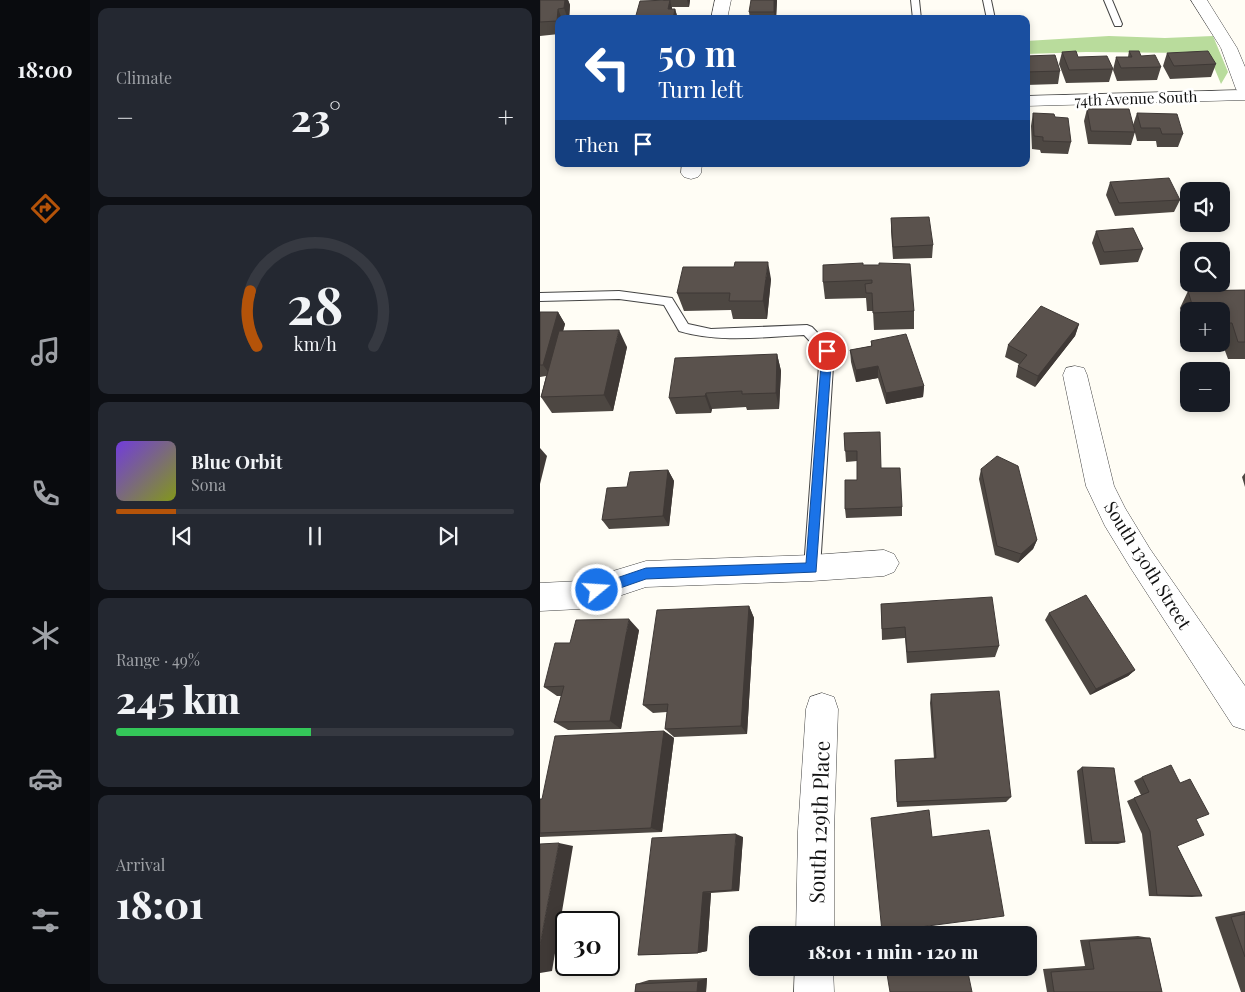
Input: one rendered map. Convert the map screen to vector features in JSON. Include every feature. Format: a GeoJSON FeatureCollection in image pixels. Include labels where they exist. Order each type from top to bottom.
{"type":"FeatureCollection","features":[{"type":"Feature","properties":{"kind":"street"},"geometry":{"type":"LineString","coordinates":[[720,15],[722,0]]}},
{"type":"Feature","properties":{"kind":"street"},"geometry":{"type":"LineString","coordinates":[[1199,0],[1229,48],[1245,89]]}},
{"type":"Feature","properties":{"kind":"street","name":"74th Avenue South"},"geometry":{"type":"LineString","coordinates":[[1030,101],[1245,94]]}},
{"type":"Feature","properties":{"kind":"street","name":"South 130th Street"},"geometry":{"type":"LineString","coordinates":[[1075,375],[1100,486],[1115,517],[1140,558],[1245,714]]}},
{"type":"Feature","properties":{"kind":"street"},"geometry":{"type":"LineString","coordinates":[[540,597],[580,595],[646,574],[812,568],[884,563]]}},
{"type":"Feature","properties":{"kind":"street","name":"South 129th Place"},"geometry":{"type":"LineString","coordinates":[[815,926],[816,831],[822,709]]}},
{"type":"Feature","properties":{"kind":"street"},"geometry":{"type":"LineString","coordinates":[[814,976],[814,992]]}},
{"type":"Feature","properties":{"kind":"lane"},"geometry":{"type":"LineString","coordinates":[[915,0],[917,15]]}},
{"type":"Feature","properties":{"kind":"lane"},"geometry":{"type":"LineString","coordinates":[[987,0],[990,15]]}},
{"type":"Feature","properties":{"kind":"lane"},"geometry":{"type":"LineString","coordinates":[[1108,0],[1118,24]]}},
{"type":"Feature","properties":{"kind":"lane"},"geometry":{"type":"LineString","coordinates":[[540,297],[619,295],[668,301],[684,328],[711,334],[807,330],[827,351],[812,568]]}},
{"type":"Feature","properties":{"kind":"green space"},"geometry":{"type":"Polygon","coordinates":[[[1109,36],[1165,38],[1213,36],[1228,72],[1221,84],[1211,60],[1192,53],[1086,52],[1030,54],[1030,41],[1109,36]]]}},
{"type":"Feature","properties":{"kind":"building"},"geometry":{"type":"Polygon","coordinates":[[[540,0],[565,0],[564,8],[558,9],[558,15],[555,15],[555,21],[540,22],[540,0]]]}},
{"type":"Feature","properties":{"kind":"building"},"geometry":{"type":"Polygon","coordinates":[[[670,0],[668,9],[675,9],[674,15],[636,15],[640,1],[670,0]]]}},
{"type":"Feature","properties":{"kind":"building"},"geometry":{"type":"Polygon","coordinates":[[[751,0],[774,0],[774,12],[749,12],[751,0]]]}},
{"type":"Feature","properties":{"kind":"building"},"geometry":{"type":"Polygon","coordinates":[[[1076,51],[1078,57],[1107,56],[1113,69],[1069,70],[1062,52],[1076,51]]]}},
{"type":"Feature","properties":{"kind":"building"},"geometry":{"type":"Polygon","coordinates":[[[1129,51],[1139,51],[1141,56],[1155,55],[1161,67],[1121,68],[1116,57],[1132,57],[1129,51]]]}},
{"type":"Feature","properties":{"kind":"building"},"geometry":{"type":"Polygon","coordinates":[[[1208,51],[1216,64],[1174,66],[1167,53],[1208,51]]]}},
{"type":"Feature","properties":{"kind":"building"},"geometry":{"type":"Polygon","coordinates":[[[1055,55],[1060,71],[1030,72],[1030,56],[1055,55]]]}},
{"type":"Feature","properties":{"kind":"building"},"geometry":{"type":"Polygon","coordinates":[[[1087,109],[1129,109],[1135,132],[1091,131],[1087,109]]]}},
{"type":"Feature","properties":{"kind":"building"},"geometry":{"type":"Polygon","coordinates":[[[1033,113],[1054,114],[1055,117],[1068,118],[1071,142],[1043,141],[1043,137],[1034,136],[1033,113]]]}},
{"type":"Feature","properties":{"kind":"building"},"geometry":{"type":"Polygon","coordinates":[[[1137,113],[1177,114],[1183,134],[1162,134],[1160,128],[1141,128],[1137,113]]]}},
{"type":"Feature","properties":{"kind":"building"},"geometry":{"type":"Polygon","coordinates":[[[1169,178],[1180,200],[1119,203],[1110,182],[1169,178]]]}},
{"type":"Feature","properties":{"kind":"building"},"geometry":{"type":"Polygon","coordinates":[[[929,217],[933,245],[893,247],[891,218],[929,217]]]}},
{"type":"Feature","properties":{"kind":"building"},"geometry":{"type":"Polygon","coordinates":[[[1133,228],[1143,249],[1104,252],[1096,231],[1133,228]]]}},
{"type":"Feature","properties":{"kind":"building"},"geometry":{"type":"Polygon","coordinates":[[[735,262],[768,262],[763,301],[729,301],[730,293],[677,293],[683,267],[734,267],[735,262]]]}},
{"type":"Feature","properties":{"kind":"building"},"geometry":{"type":"Polygon","coordinates":[[[863,263],[863,265],[879,265],[879,263],[910,264],[914,311],[873,313],[872,293],[866,293],[865,284],[872,283],[872,280],[823,282],[823,265],[863,263]]]}},
{"type":"Feature","properties":{"kind":"building"},"geometry":{"type":"Polygon","coordinates":[[[1230,290],[1245,290],[1245,342],[1238,342],[1232,323],[1230,323],[1230,302],[1191,302],[1188,292],[1230,292],[1230,290]]]}},
{"type":"Feature","properties":{"kind":"building"},"geometry":{"type":"Polygon","coordinates":[[[1041,306],[1079,324],[1038,376],[1018,366],[1027,355],[1008,345],[1041,306]]]}},
{"type":"Feature","properties":{"kind":"building"},"geometry":{"type":"Polygon","coordinates":[[[540,312],[558,312],[543,365],[540,365],[540,312]]]}},
{"type":"Feature","properties":{"kind":"building"},"geometry":{"type":"Polygon","coordinates":[[[619,330],[604,395],[541,397],[559,331],[619,330]]]}},
{"type":"Feature","properties":{"kind":"building"},"geometry":{"type":"Polygon","coordinates":[[[906,334],[924,386],[886,393],[878,366],[856,370],[850,350],[872,346],[871,341],[906,334]]]}},
{"type":"Feature","properties":{"kind":"building"},"geometry":{"type":"Polygon","coordinates":[[[777,354],[776,393],[742,394],[742,391],[669,398],[675,358],[777,354]]]}},
{"type":"Feature","properties":{"kind":"building"},"geometry":{"type":"Polygon","coordinates":[[[880,432],[881,468],[900,468],[902,507],[845,509],[845,480],[857,480],[857,451],[845,451],[844,433],[880,432]]]}},
{"type":"Feature","properties":{"kind":"building"},"geometry":{"type":"Polygon","coordinates":[[[997,456],[1018,466],[1037,540],[1021,554],[997,546],[981,469],[997,456]]]}},
{"type":"Feature","properties":{"kind":"building"},"geometry":{"type":"Polygon","coordinates":[[[668,470],[663,516],[602,520],[607,488],[627,487],[630,472],[668,470]]]}},
{"type":"Feature","properties":{"kind":"building"},"geometry":{"type":"Polygon","coordinates":[[[1086,595],[1135,670],[1096,689],[1049,613],[1086,595]]]}},
{"type":"Feature","properties":{"kind":"building"},"geometry":{"type":"Polygon","coordinates":[[[992,597],[999,646],[907,652],[905,627],[882,629],[881,604],[992,597]]]}},
{"type":"Feature","properties":{"kind":"building"},"geometry":{"type":"Polygon","coordinates":[[[749,606],[741,726],[665,729],[668,704],[643,705],[657,610],[749,606]]]}},
{"type":"Feature","properties":{"kind":"building"},"geometry":{"type":"Polygon","coordinates":[[[629,619],[610,721],[554,722],[564,686],[544,687],[555,643],[570,643],[576,620],[629,619]]]}},
{"type":"Feature","properties":{"kind":"building"},"geometry":{"type":"Polygon","coordinates":[[[999,691],[1011,797],[897,802],[895,760],[936,758],[931,694],[999,691]]]}},
{"type":"Feature","properties":{"kind":"building"},"geometry":{"type":"Polygon","coordinates":[[[664,731],[651,828],[540,833],[540,799],[542,799],[555,736],[664,731]]]}},
{"type":"Feature","properties":{"kind":"building"},"geometry":{"type":"Polygon","coordinates":[[[1171,765],[1180,783],[1190,779],[1209,814],[1196,819],[1204,835],[1177,846],[1202,896],[1157,895],[1150,831],[1134,798],[1149,792],[1142,777],[1171,765]]]}},
{"type":"Feature","properties":{"kind":"building"},"geometry":{"type":"Polygon","coordinates":[[[1082,767],[1114,768],[1125,842],[1092,842],[1082,767]]]}},
{"type":"Feature","properties":{"kind":"building"},"geometry":{"type":"Polygon","coordinates":[[[929,810],[932,837],[989,830],[1004,916],[928,926],[881,926],[871,818],[929,810]]]}},
{"type":"Feature","properties":{"kind":"building"},"geometry":{"type":"Polygon","coordinates":[[[736,834],[732,890],[703,892],[698,953],[638,955],[652,838],[736,834]]]}},
{"type":"Feature","properties":{"kind":"building"},"geometry":{"type":"Polygon","coordinates":[[[559,843],[540,945],[540,844],[559,843]]]}},
{"type":"Feature","properties":{"kind":"building"},"geometry":{"type":"Polygon","coordinates":[[[1245,914],[1245,957],[1231,917],[1245,914]]]}},
{"type":"Feature","properties":{"kind":"building"},"geometry":{"type":"Polygon","coordinates":[[[1150,938],[1162,992],[1054,992],[1051,972],[1094,969],[1089,941],[1150,938]]]}},
{"type":"Feature","properties":{"kind":"building"},"geometry":{"type":"Polygon","coordinates":[[[887,976],[969,976],[972,992],[890,992],[887,976]]]}},
{"type":"Feature","properties":{"kind":"building"},"geometry":{"type":"Polygon","coordinates":[[[698,981],[697,992],[635,992],[636,984],[698,981]]]}},
{"type":"Feature","properties":{"kind":"route"},"geometry":{"type":"LineString","coordinates":[[597,590],[646,574],[812,568],[827,351]]}}]}
